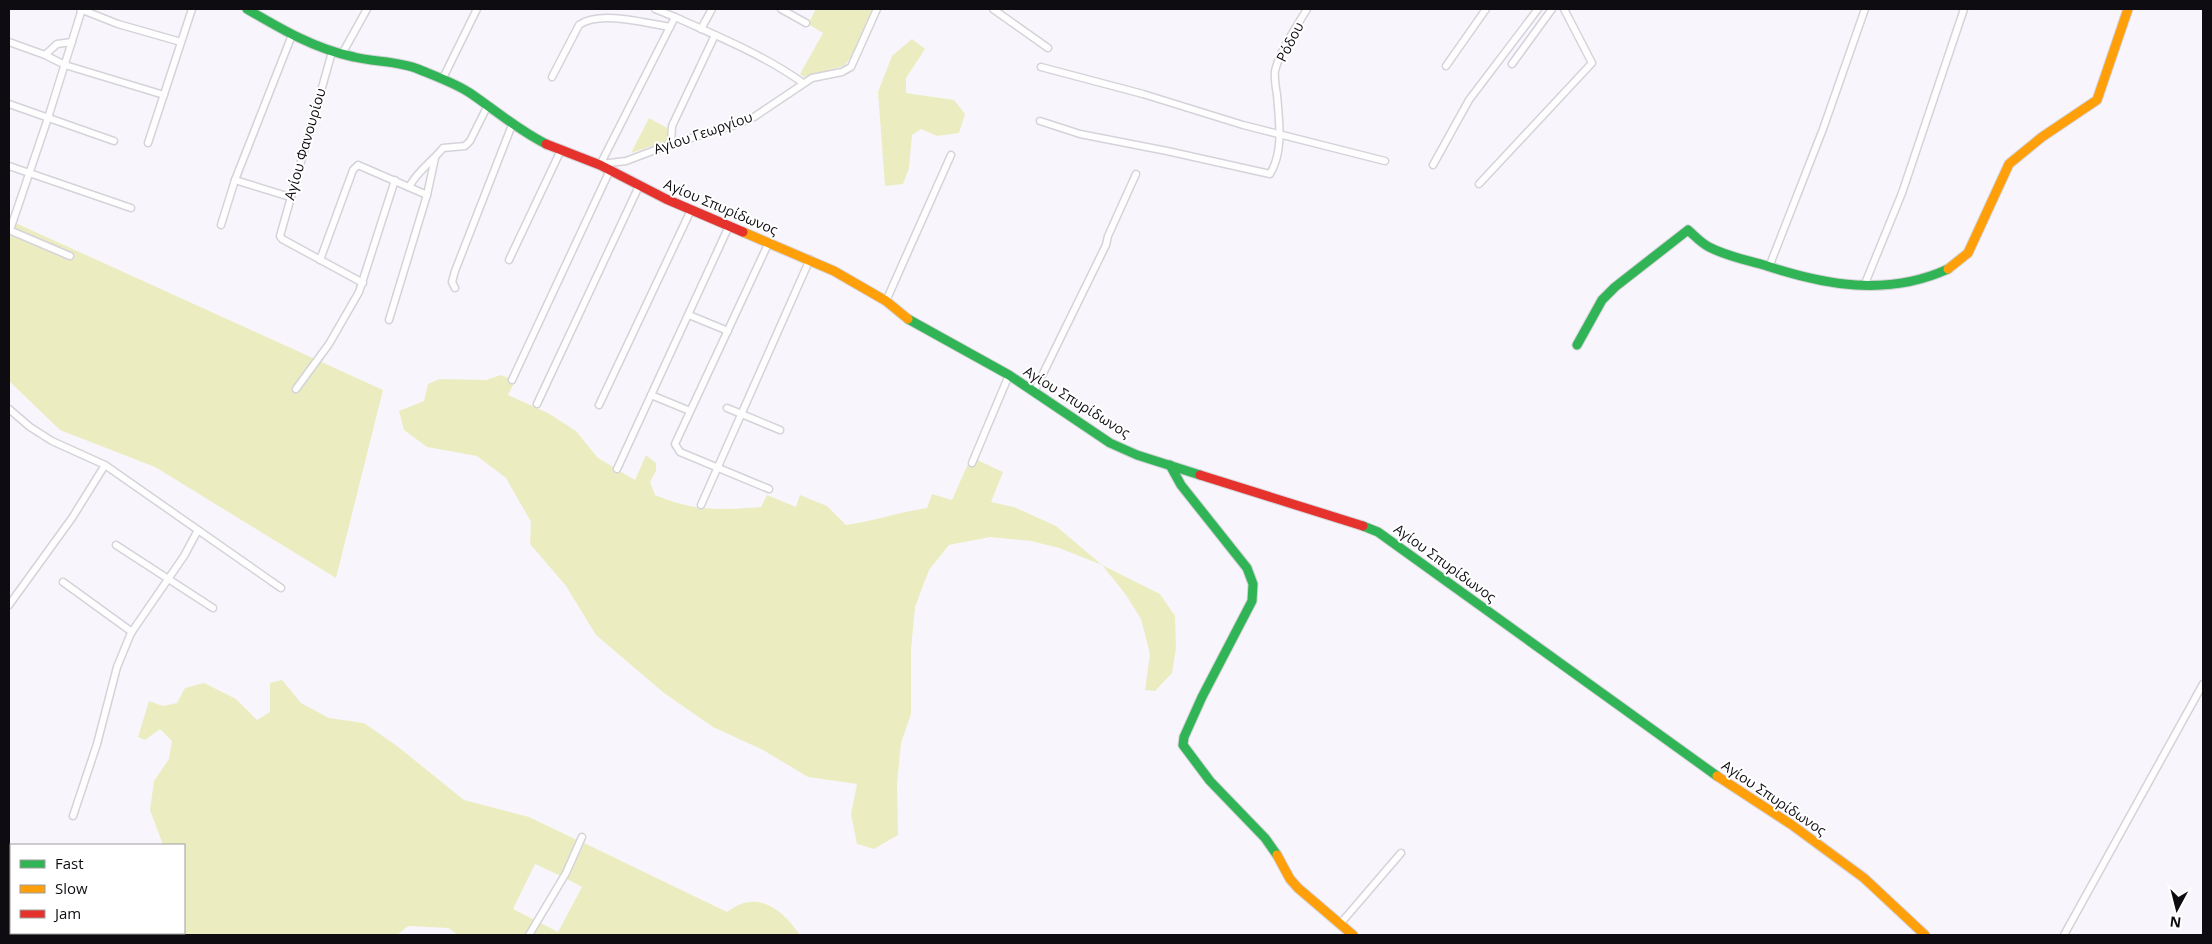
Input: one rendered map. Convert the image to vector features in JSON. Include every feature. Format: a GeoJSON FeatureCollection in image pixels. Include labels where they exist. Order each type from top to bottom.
{"type":"FeatureCollection","features":[{"type":"Feature","properties":{"kind":"street"},"geometry":{"type":"LineString","coordinates":[[70,256],[9,230],[48,118],[81,9],[118,24],[182,42]]}},
{"type":"Feature","properties":{"kind":"street"},"geometry":{"type":"LineString","coordinates":[[148,143],[192,9]]}},
{"type":"Feature","properties":{"kind":"street","name":"Αγίου Σπυρίδωνος"},"geometry":{"type":"LineString","coordinates":[[247,9],[292,35],[332,52],[408,66],[442,80],[468,92],[512,125],[544,143],[600,165],[639,186],[691,210],[810,259],[859,284],[886,301],[906,318],[1009,375],[1110,443],[1137,455],[1310,510],[1351,521],[1378,532],[1726,782],[1800,830],[1864,878],[1925,935]]}},
{"type":"Feature","properties":{"kind":"street"},"geometry":{"type":"LineString","coordinates":[[342,54],[367,9]]}},
{"type":"Feature","properties":{"kind":"street"},"geometry":{"type":"LineString","coordinates":[[442,80],[477,9]]}},
{"type":"Feature","properties":{"kind":"street"},"geometry":{"type":"LineString","coordinates":[[655,9],[768,61],[803,83]]}},
{"type":"Feature","properties":{"kind":"street"},"geometry":{"type":"LineString","coordinates":[[701,29],[712,9]]}},
{"type":"Feature","properties":{"kind":"street"},"geometry":{"type":"LineString","coordinates":[[781,9],[806,23]]}},
{"type":"Feature","properties":{"kind":"street","name":"Αγίου Γεωργίου"},"geometry":{"type":"LineString","coordinates":[[600,165],[626,161],[672,144],[732,126],[754,117],[812,78],[842,72],[851,67],[877,9]]}},
{"type":"Feature","properties":{"kind":"street"},"geometry":{"type":"LineString","coordinates":[[993,9],[1048,48]]}},
{"type":"Feature","properties":{"kind":"street","name":"Ρόδου"},"geometry":{"type":"LineString","coordinates":[[1040,121],[1080,134],[1227,164],[1264,175],[1270,174],[1275,166],[1279,151],[1275,72],[1281,56],[1307,9]]}},
{"type":"Feature","properties":{"kind":"street"},"geometry":{"type":"LineString","coordinates":[[1446,66],[1486,9]]}},
{"type":"Feature","properties":{"kind":"street"},"geometry":{"type":"LineString","coordinates":[[1433,165],[1469,100],[1538,9]]}},
{"type":"Feature","properties":{"kind":"street"},"geometry":{"type":"LineString","coordinates":[[1512,64],[1552,9]]}},
{"type":"Feature","properties":{"kind":"street"},"geometry":{"type":"LineString","coordinates":[[1479,184],[1592,63],[1564,9]]}},
{"type":"Feature","properties":{"kind":"street"},"geometry":{"type":"LineString","coordinates":[[1769,267],[1823,129],[1865,9]]}},
{"type":"Feature","properties":{"kind":"street"},"geometry":{"type":"LineString","coordinates":[[1864,286],[1902,193],[1964,9]]}},
{"type":"Feature","properties":{"kind":"street"},"geometry":{"type":"LineString","coordinates":[[1577,345],[1602,300],[1614,287],[1688,230],[1708,246],[1820,283],[1879,287],[1900,284],[1945,270],[1959,263],[1968,254],[2009,164],[2042,137],[2097,100],[2128,9]]}},
{"type":"Feature","properties":{"kind":"street"},"geometry":{"type":"LineString","coordinates":[[600,165],[675,17]]}},
{"type":"Feature","properties":{"kind":"street"},"geometry":{"type":"LineString","coordinates":[[552,77],[579,25],[585,20],[603,18],[623,19],[670,27]]}},
{"type":"Feature","properties":{"kind":"street"},"geometry":{"type":"LineString","coordinates":[[221,225],[236,180],[292,35]]}},
{"type":"Feature","properties":{"kind":"street"},"geometry":{"type":"LineString","coordinates":[[672,144],[672,126],[715,35]]}},
{"type":"Feature","properties":{"kind":"street"},"geometry":{"type":"LineString","coordinates":[[9,42],[45,55],[65,65],[164,95]]}},
{"type":"Feature","properties":{"kind":"street"},"geometry":{"type":"LineString","coordinates":[[45,55],[57,44],[72,42]]}},
{"type":"Feature","properties":{"kind":"street","name":"Αγίου Φανουρίου"},"geometry":{"type":"LineString","coordinates":[[320,260],[282,239],[280,236],[332,52]]}},
{"type":"Feature","properties":{"kind":"street"},"geometry":{"type":"LineString","coordinates":[[1041,67],[1143,94],[1279,135],[1385,161]]}},
{"type":"Feature","properties":{"kind":"street"},"geometry":{"type":"LineString","coordinates":[[9,104],[114,140]]}},
{"type":"Feature","properties":{"kind":"street"},"geometry":{"type":"LineString","coordinates":[[409,186],[420,170],[444,148],[465,146],[470,141],[487,107]]}},
{"type":"Feature","properties":{"kind":"street"},"geometry":{"type":"LineString","coordinates":[[455,288],[452,282],[455,271],[512,125]]}},
{"type":"Feature","properties":{"kind":"street"},"geometry":{"type":"LineString","coordinates":[[509,260],[561,150]]}},
{"type":"Feature","properties":{"kind":"street"},"geometry":{"type":"LineString","coordinates":[[886,301],[951,155]]}},
{"type":"Feature","properties":{"kind":"street"},"geometry":{"type":"LineString","coordinates":[[389,320],[427,194],[435,158]]}},
{"type":"Feature","properties":{"kind":"street"},"geometry":{"type":"LineString","coordinates":[[619,175],[626,161]]}},
{"type":"Feature","properties":{"kind":"street"},"geometry":{"type":"LineString","coordinates":[[363,283],[320,260],[353,170],[358,165],[427,194]]}},
{"type":"Feature","properties":{"kind":"street"},"geometry":{"type":"LineString","coordinates":[[9,166],[131,208]]}},
{"type":"Feature","properties":{"kind":"street"},"geometry":{"type":"LineString","coordinates":[[512,380],[610,170]]}},
{"type":"Feature","properties":{"kind":"street"},"geometry":{"type":"LineString","coordinates":[[1034,392],[1106,245],[1108,236],[1136,174]]}},
{"type":"Feature","properties":{"kind":"street"},"geometry":{"type":"LineString","coordinates":[[236,180],[290,197]]}},
{"type":"Feature","properties":{"kind":"street"},"geometry":{"type":"LineString","coordinates":[[296,389],[329,344],[363,283],[395,180]]}},
{"type":"Feature","properties":{"kind":"street"},"geometry":{"type":"LineString","coordinates":[[537,404],[639,186]]}},
{"type":"Feature","properties":{"kind":"street"},"geometry":{"type":"LineString","coordinates":[[599,405],[691,210]]}},
{"type":"Feature","properties":{"kind":"street"},"geometry":{"type":"LineString","coordinates":[[617,469],[729,226]]}},
{"type":"Feature","properties":{"kind":"street"},"geometry":{"type":"LineString","coordinates":[[769,242],[675,444],[680,452],[769,489]]}},
{"type":"Feature","properties":{"kind":"street"},"geometry":{"type":"LineString","coordinates":[[701,505],[810,259]]}},
{"type":"Feature","properties":{"kind":"street"},"geometry":{"type":"LineString","coordinates":[[689,314],[728,331]]}},
{"type":"Feature","properties":{"kind":"street"},"geometry":{"type":"LineString","coordinates":[[972,464],[1009,375]]}},
{"type":"Feature","properties":{"kind":"street"},"geometry":{"type":"LineString","coordinates":[[651,395],[690,411]]}},
{"type":"Feature","properties":{"kind":"street"},"geometry":{"type":"LineString","coordinates":[[727,408],[780,430]]}},
{"type":"Feature","properties":{"kind":"street"},"geometry":{"type":"LineString","coordinates":[[9,409],[30,427],[52,441],[105,465],[281,588]]}},
{"type":"Feature","properties":{"kind":"street"},"geometry":{"type":"LineString","coordinates":[[9,605],[72,518],[105,465]]}},
{"type":"Feature","properties":{"kind":"street"},"geometry":{"type":"LineString","coordinates":[[1170,465],[1181,484],[1247,568],[1254,582],[1255,593],[1202,696],[1184,737],[1183,745],[1210,781],[1265,838],[1279,857],[1290,879],[1298,888],[1353,935]]}},
{"type":"Feature","properties":{"kind":"street"},"geometry":{"type":"LineString","coordinates":[[73,816],[97,744],[117,667],[132,632],[168,580],[198,530]]}},
{"type":"Feature","properties":{"kind":"street"},"geometry":{"type":"LineString","coordinates":[[116,545],[213,608]]}},
{"type":"Feature","properties":{"kind":"street"},"geometry":{"type":"LineString","coordinates":[[62,582],[132,632]]}},
{"type":"Feature","properties":{"kind":"street"},"geometry":{"type":"LineString","coordinates":[[2064,935],[2203,684]]}},
{"type":"Feature","properties":{"kind":"street"},"geometry":{"type":"LineString","coordinates":[[529,935],[566,873],[582,837]]}},
{"type":"Feature","properties":{"kind":"street"},"geometry":{"type":"LineString","coordinates":[[1340,924],[1401,853]]}},
{"type":"Feature","properties":{"kind":"green space"},"geometry":{"type":"Polygon","coordinates":[[[816,9],[872,9],[852,56],[844,66],[804,77],[800,74],[823,33],[808,24],[816,9]]]}},
{"type":"Feature","properties":{"kind":"green space"},"geometry":{"type":"Polygon","coordinates":[[[912,39],[925,49],[906,78],[906,93],[954,100],[965,114],[959,133],[937,136],[921,129],[912,135],[909,168],[903,184],[885,186],[878,92],[892,56],[912,39]]]}},
{"type":"Feature","properties":{"kind":"green space"},"geometry":{"type":"Polygon","coordinates":[[[649,118],[667,128],[667,141],[631,153],[649,118]]]}},
{"type":"Feature","properties":{"kind":"green space"},"geometry":{"type":"Polygon","coordinates":[[[9,220],[383,390],[336,578],[155,467],[60,430],[9,381],[9,220]]]}},
{"type":"Feature","properties":{"kind":"green space"},"geometry":{"type":"Polygon","coordinates":[[[501,375],[515,381],[508,395],[548,413],[576,431],[598,458],[635,480],[646,455],[656,463],[656,471],[650,482],[655,495],[670,501],[695,507],[719,509],[746,508],[761,507],[767,495],[796,507],[800,495],[827,506],[846,525],[927,508],[932,494],[952,500],[971,457],[1003,472],[991,502],[1014,507],[1056,526],[1102,565],[1059,548],[1031,541],[990,537],[949,545],[929,570],[915,607],[911,650],[911,714],[901,743],[897,784],[898,835],[874,849],[857,844],[851,814],[857,784],[808,777],[763,750],[713,727],[664,693],[596,635],[566,586],[530,544],[531,522],[506,478],[477,456],[427,447],[404,430],[399,411],[424,401],[428,384],[440,379],[486,380],[501,375]]]}},
{"type":"Feature","properties":{"kind":"green space"},"geometry":{"type":"Polygon","coordinates":[[[1102,565],[1160,594],[1175,616],[1176,648],[1172,673],[1155,691],[1145,690],[1150,654],[1141,619],[1126,595],[1102,565]]]}},
{"type":"Feature","properties":{"kind":"green space"},"geometry":{"type":"Polygon","coordinates":[[[282,680],[301,703],[329,718],[364,723],[397,746],[464,800],[529,817],[577,840],[561,876],[535,864],[513,909],[558,932],[582,887],[567,879],[584,843],[727,912],[738,905],[749,902],[759,902],[768,905],[785,917],[800,935],[458,935],[448,928],[408,926],[397,935],[174,935],[185,934],[185,844],[163,844],[150,810],[154,781],[169,759],[172,741],[160,729],[145,740],[138,737],[149,701],[163,706],[177,703],[185,688],[204,683],[236,699],[257,720],[270,712],[270,683],[282,680]]]}},
{"type":"Feature","properties":{"kind":"green space"},"geometry":{"type":"Polygon","coordinates":[[[10,891],[10,934],[107,935],[9,935],[10,891]]]}},
{"type":"Feature","properties":{"kind":"traffic: fast"},"geometry":{"type":"LineString","coordinates":[[247,9],[312,44],[362,59],[411,66],[451,83],[470,93],[516,126],[546,144]]}},
{"type":"Feature","properties":{"kind":"traffic: fast"},"geometry":{"type":"LineString","coordinates":[[1577,345],[1602,300],[1615,287],[1688,230],[1706,245],[1722,253],[1809,278],[1833,282],[1856,285],[1902,283],[1925,278],[1948,269]]}},
{"type":"Feature","properties":{"kind":"traffic: fast"},"geometry":{"type":"LineString","coordinates":[[908,319],[1009,375],[1110,443],[1137,455],[1200,475]]}},
{"type":"Feature","properties":{"kind":"traffic: fast"},"geometry":{"type":"LineString","coordinates":[[1170,465],[1181,485],[1247,568],[1253,584],[1252,601],[1202,697],[1184,737],[1183,745],[1210,781],[1265,838],[1277,855]]}},
{"type":"Feature","properties":{"kind":"traffic: fast"},"geometry":{"type":"LineString","coordinates":[[1363,526],[1378,532],[1717,776]]}},
{"type":"Feature","properties":{"kind":"traffic: slow"},"geometry":{"type":"LineString","coordinates":[[1948,269],[1968,253],[2009,164],[2042,137],[2097,100],[2128,9]]}},
{"type":"Feature","properties":{"kind":"traffic: slow"},"geometry":{"type":"LineString","coordinates":[[743,232],[834,271],[886,301],[908,319]]}},
{"type":"Feature","properties":{"kind":"traffic: slow"},"geometry":{"type":"LineString","coordinates":[[1717,776],[1792,825],[1864,878],[1925,935]]}},
{"type":"Feature","properties":{"kind":"traffic: slow"},"geometry":{"type":"LineString","coordinates":[[1277,855],[1290,879],[1298,888],[1353,935]]}},
{"type":"Feature","properties":{"kind":"traffic: jam"},"geometry":{"type":"LineString","coordinates":[[546,144],[600,165],[666,199],[743,232]]}},
{"type":"Feature","properties":{"kind":"traffic: jam"},"geometry":{"type":"LineString","coordinates":[[1200,475],[1363,526]]}}]}
